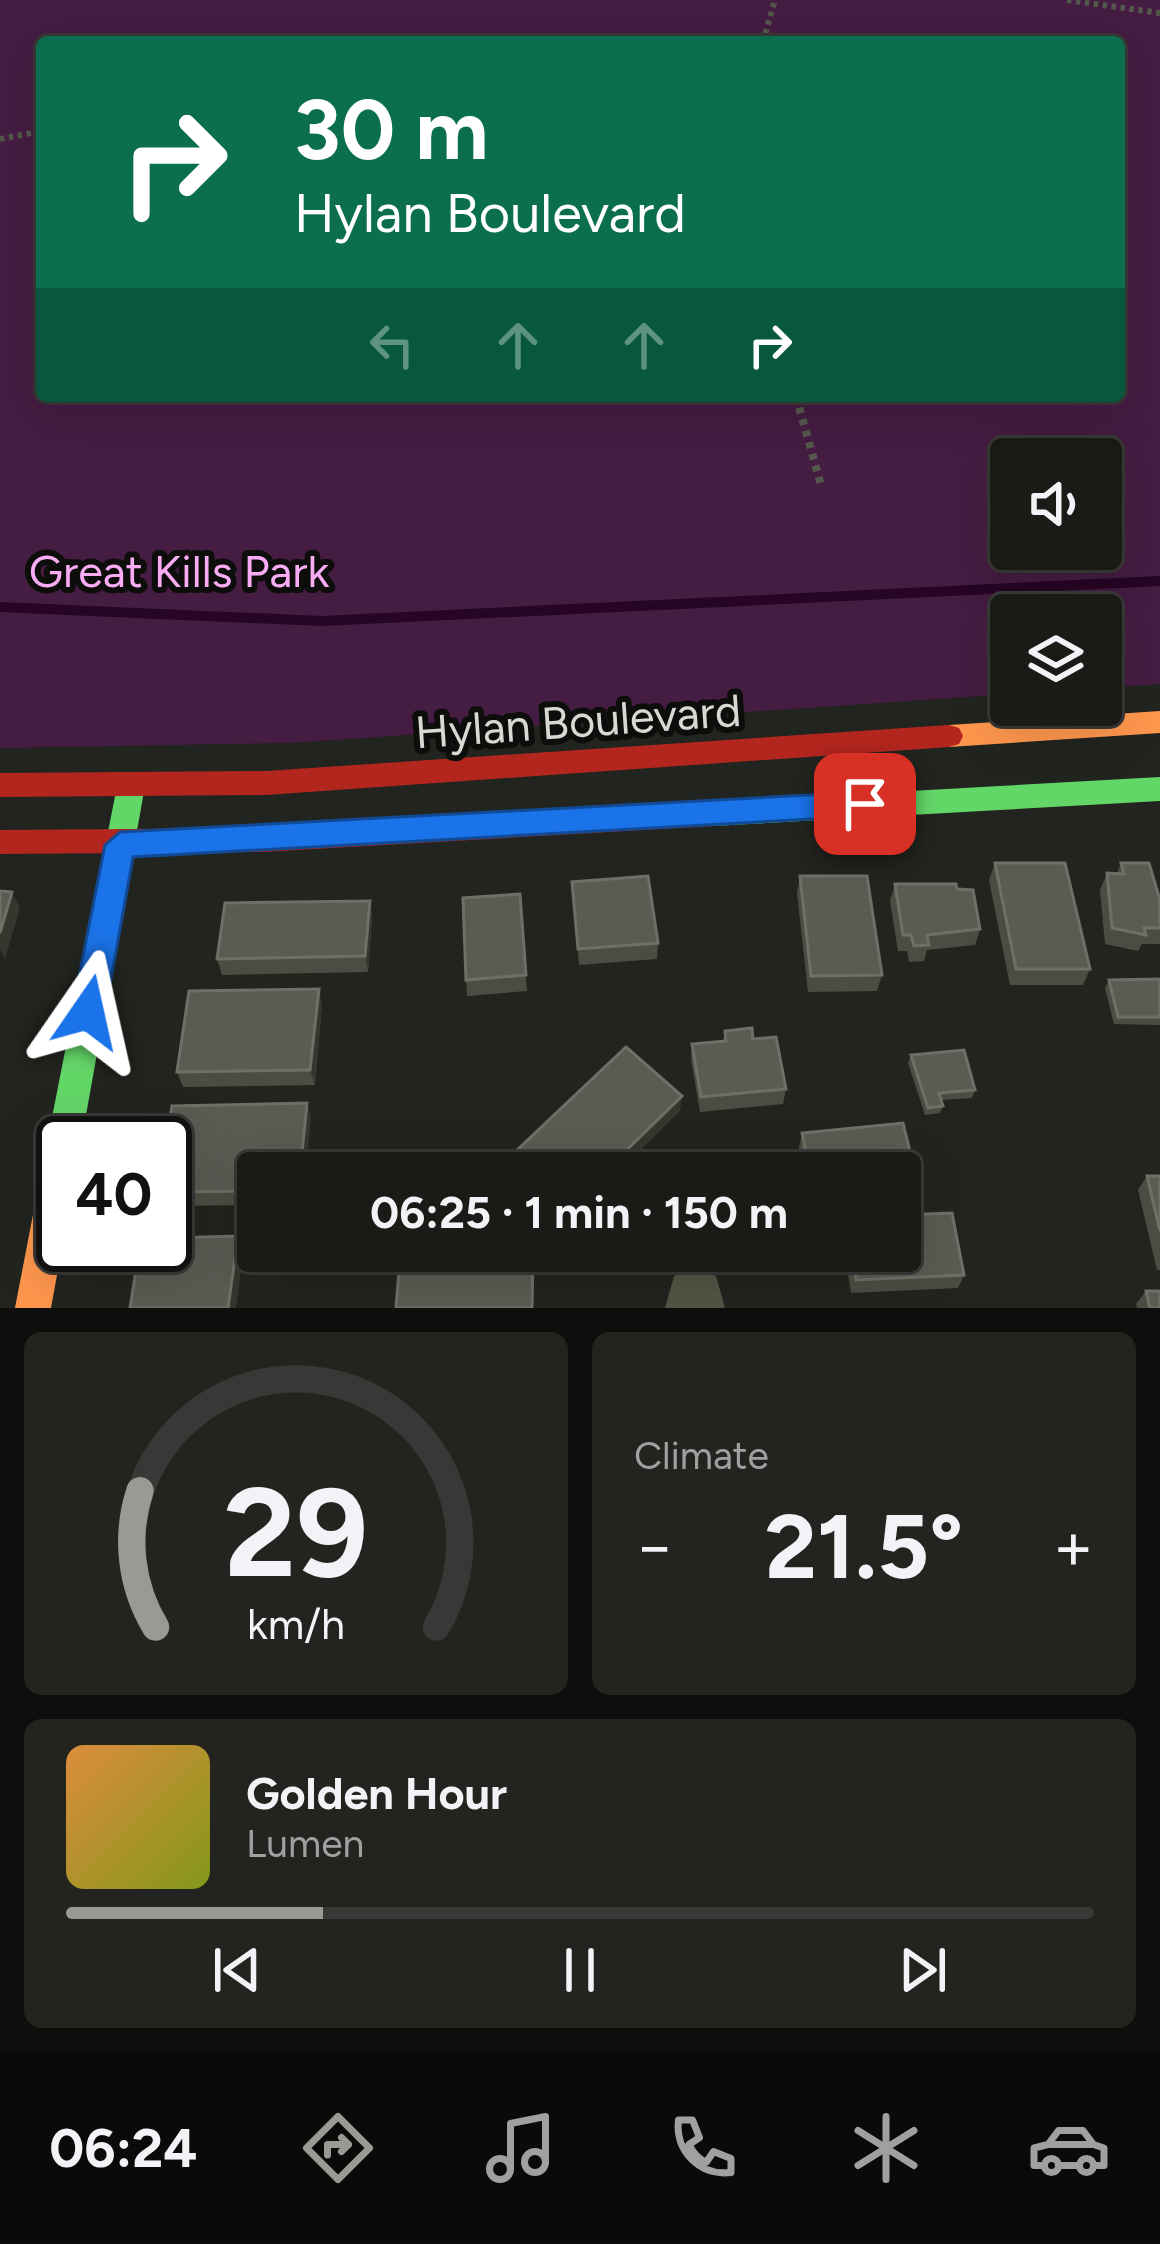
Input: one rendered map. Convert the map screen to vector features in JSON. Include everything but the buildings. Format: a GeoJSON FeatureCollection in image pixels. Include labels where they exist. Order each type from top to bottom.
{"type":"FeatureCollection","features":[{"type":"Feature","properties":{"kind":"main road","name":"Hylan Boulevard"},"geometry":{"type":"LineString","coordinates":[[0,785],[131,786],[528,767],[1160,722]]}},
{"type":"Feature","properties":{"kind":"main road"},"geometry":{"type":"LineString","coordinates":[[69,1116],[131,786]]}},
{"type":"Feature","properties":{"kind":"main road"},"geometry":{"type":"LineString","coordinates":[[0,842],[120,845],[1160,789]]}},
{"type":"Feature","properties":{"kind":"main road"},"geometry":{"type":"LineString","coordinates":[[33,1308],[40,1272]]}},
{"type":"Feature","properties":{"kind":"path"},"geometry":{"type":"LineString","coordinates":[[765,36],[775,0]]}},
{"type":"Feature","properties":{"kind":"path"},"geometry":{"type":"LineString","coordinates":[[1067,0],[1160,13]]}},
{"type":"Feature","properties":{"kind":"path"},"geometry":{"type":"LineString","coordinates":[[0,139],[36,132]]}},
{"type":"Feature","properties":{"kind":"path"},"geometry":{"type":"LineString","coordinates":[[798,402],[821,485]]}},
{"type":"Feature","properties":{"kind":"green space","name":"Great Kills Park"},"geometry":{"type":"Polygon","coordinates":[[[0,0],[1160,0],[1160,684],[1122,687],[1122,594],[990,594],[990,695],[289,743],[0,748],[0,0]]]}},
{"type":"Feature","properties":{"kind":"waterway"},"geometry":{"type":"LineString","coordinates":[[0,607],[322,621],[1160,581]]}},
{"type":"Feature","properties":{"kind":"traffic: fast"},"geometry":{"type":"LineString","coordinates":[[69,1116],[131,786]]}},
{"type":"Feature","properties":{"kind":"traffic: fast"},"geometry":{"type":"LineString","coordinates":[[713,814],[1160,789]]}},
{"type":"Feature","properties":{"kind":"traffic: slow"},"geometry":{"type":"LineString","coordinates":[[949,736],[1160,722]]}},
{"type":"Feature","properties":{"kind":"traffic: slow"},"geometry":{"type":"LineString","coordinates":[[33,1308],[40,1272]]}},
{"type":"Feature","properties":{"kind":"traffic: jam"},"geometry":{"type":"LineString","coordinates":[[0,785],[266,783],[949,736]]}},
{"type":"Feature","properties":{"kind":"traffic: jam"},"geometry":{"type":"LineString","coordinates":[[0,842],[262,840],[713,814]]}},
{"type":"Feature","properties":{"kind":"route"},"geometry":{"type":"LineString","coordinates":[[88,1012],[120,845],[865,804]]}}]}
